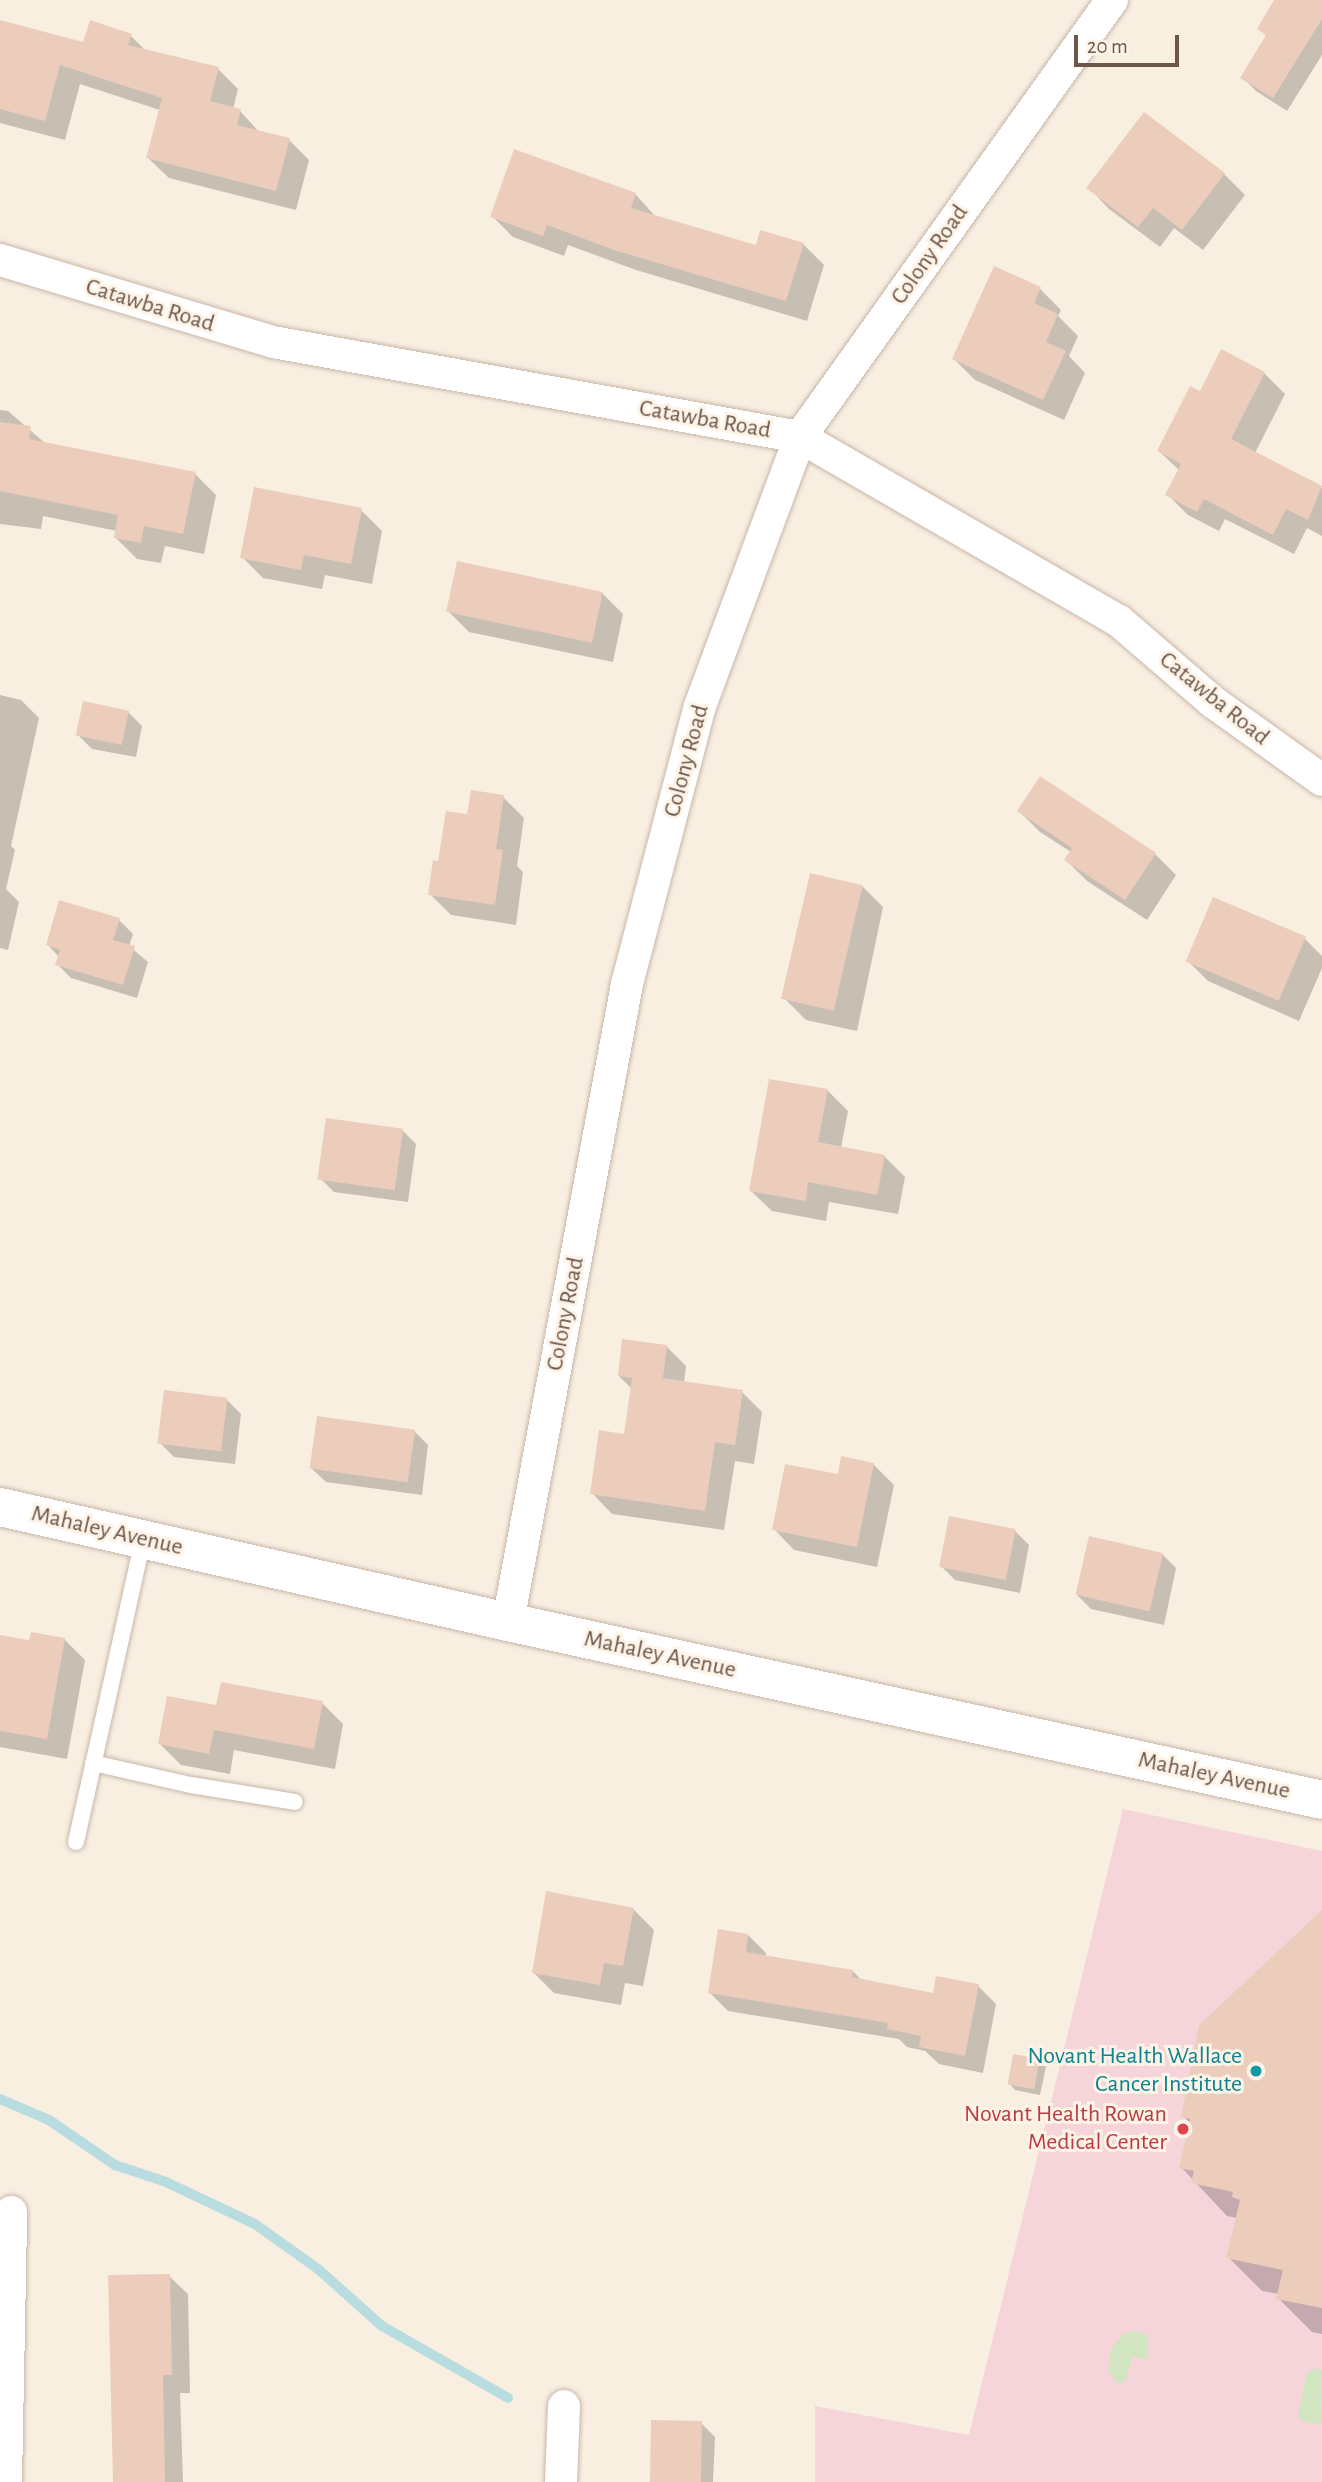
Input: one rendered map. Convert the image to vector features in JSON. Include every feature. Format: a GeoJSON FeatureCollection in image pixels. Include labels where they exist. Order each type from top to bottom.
{"type":"FeatureCollection","features":[{"type":"Feature","properties":{"kind":"street","name":"Colony Road"},"geometry":{"type":"LineString","coordinates":[[508,1622],[628,984],[700,706],[800,437],[1112,0]]}},
{"type":"Feature","properties":{"kind":"street","name":"Catawba Road"},"geometry":{"type":"LineString","coordinates":[[0,260],[273,342],[800,437],[1119,621],[1213,702],[1322,780]]}},
{"type":"Feature","properties":{"kind":"street","name":"Mahaley Avenue"},"geometry":{"type":"LineString","coordinates":[[0,1507],[508,1622],[1322,1800]]}},
{"type":"Feature","properties":{"kind":"street"},"geometry":{"type":"LineString","coordinates":[[3,2482],[11,2212]]}},
{"type":"Feature","properties":{"kind":"street"},"geometry":{"type":"LineString","coordinates":[[561,2482],[564,2406]]}},
{"type":"Feature","properties":{"kind":"lane"},"geometry":{"type":"LineString","coordinates":[[76,1842],[143,1539]]}},
{"type":"Feature","properties":{"kind":"lane"},"geometry":{"type":"LineString","coordinates":[[93,1763],[191,1785],[295,1802]]}},
{"type":"Feature","properties":{"kind":"shaded area","name":"Novant Health Rowan Medical Center"},"geometry":{"type":"Polygon","coordinates":[[[1123,1809],[1322,1851],[1322,2482],[815,2482],[815,2406],[969,2435],[1123,1809]]]}},
{"type":"Feature","properties":{"kind":"green space"},"geometry":{"type":"Polygon","coordinates":[[[1132,2331],[1148,2335],[1147,2359],[1132,2357],[1126,2381],[1116,2383],[1108,2370],[1111,2349],[1122,2335],[1132,2331]]]}},
{"type":"Feature","properties":{"kind":"green space"},"geometry":{"type":"Polygon","coordinates":[[[1315,2368],[1322,2370],[1321,2425],[1302,2421],[1298,2416],[1306,2375],[1315,2368]]]}},
{"type":"Feature","properties":{"kind":"building"},"geometry":{"type":"Polygon","coordinates":[[[1274,0],[1322,0],[1322,19],[1273,98],[1240,78],[1266,35],[1257,29],[1274,0]]]}},
{"type":"Feature","properties":{"kind":"building"},"geometry":{"type":"Polygon","coordinates":[[[0,20],[83,42],[90,20],[132,34],[128,45],[219,67],[210,101],[241,109],[237,125],[290,138],[276,191],[146,158],[162,98],[60,65],[45,121],[0,109],[0,20]]]}},
{"type":"Feature","properties":{"kind":"building"},"geometry":{"type":"Polygon","coordinates":[[[1144,112],[1225,173],[1182,230],[1153,208],[1138,227],[1086,188],[1144,112]]]}},
{"type":"Feature","properties":{"kind":"building"},"geometry":{"type":"Polygon","coordinates":[[[514,149],[636,193],[631,208],[756,245],[760,230],[804,243],[786,301],[614,250],[547,225],[543,236],[490,217],[514,149]]]}},
{"type":"Feature","properties":{"kind":"building"},"geometry":{"type":"Polygon","coordinates":[[[994,266],[1041,287],[1034,303],[1058,314],[1046,342],[1066,351],[1043,400],[952,359],[994,266]]]}},
{"type":"Feature","properties":{"kind":"building"},"geometry":{"type":"Polygon","coordinates":[[[1221,349],[1265,372],[1231,439],[1322,486],[1308,520],[1286,509],[1273,535],[1204,499],[1197,512],[1165,495],[1181,464],[1157,451],[1190,386],[1200,391],[1221,349]]]}},
{"type":"Feature","properties":{"kind":"building"},"geometry":{"type":"Polygon","coordinates":[[[0,422],[31,426],[29,439],[196,472],[183,534],[144,526],[141,543],[114,538],[118,515],[0,491],[0,422]]]}},
{"type":"Feature","properties":{"kind":"building"},"geometry":{"type":"Polygon","coordinates":[[[254,487],[362,508],[351,564],[304,555],[301,570],[240,558],[254,487]]]}},
{"type":"Feature","properties":{"kind":"building"},"geometry":{"type":"Polygon","coordinates":[[[457,561],[603,592],[592,643],[446,612],[457,561]]]}},
{"type":"Feature","properties":{"kind":"building"},"geometry":{"type":"Polygon","coordinates":[[[83,701],[129,711],[122,745],[76,735],[83,701]]]}},
{"type":"Feature","properties":{"kind":"building"},"geometry":{"type":"Polygon","coordinates":[[[1040,776],[1156,853],[1125,900],[1064,860],[1072,848],[1017,811],[1040,776]]]}},
{"type":"Feature","properties":{"kind":"building"},"geometry":{"type":"Polygon","coordinates":[[[471,790],[504,795],[496,849],[503,850],[495,905],[428,895],[433,860],[438,861],[446,811],[467,814],[471,790]]]}},
{"type":"Feature","properties":{"kind":"building"},"geometry":{"type":"Polygon","coordinates":[[[810,873],[863,885],[834,1011],[781,999],[810,873]]]}},
{"type":"Feature","properties":{"kind":"building"},"geometry":{"type":"Polygon","coordinates":[[[1213,897],[1306,936],[1279,1001],[1186,961],[1213,897]]]}},
{"type":"Feature","properties":{"kind":"building"},"geometry":{"type":"Polygon","coordinates":[[[59,900],[120,918],[113,940],[135,946],[123,985],[55,965],[60,950],[46,945],[59,900]]]}},
{"type":"Feature","properties":{"kind":"building"},"geometry":{"type":"Polygon","coordinates":[[[769,1079],[828,1089],[818,1142],[885,1155],[877,1195],[808,1182],[806,1201],[749,1191],[769,1079]]]}},
{"type":"Feature","properties":{"kind":"building"},"geometry":{"type":"Polygon","coordinates":[[[326,1118],[403,1129],[395,1190],[317,1179],[326,1118]]]}},
{"type":"Feature","properties":{"kind":"building"},"geometry":{"type":"Polygon","coordinates":[[[622,1339],[667,1345],[663,1378],[743,1390],[735,1445],[715,1442],[705,1511],[590,1494],[599,1430],[624,1434],[632,1378],[618,1376],[622,1339]]]}},
{"type":"Feature","properties":{"kind":"building"},"geometry":{"type":"Polygon","coordinates":[[[164,1390],[228,1398],[221,1451],[157,1444],[164,1390]]]}},
{"type":"Feature","properties":{"kind":"building"},"geometry":{"type":"Polygon","coordinates":[[[317,1416],[415,1430],[408,1482],[310,1468],[317,1416]]]}},
{"type":"Feature","properties":{"kind":"building"},"geometry":{"type":"Polygon","coordinates":[[[841,1456],[874,1463],[857,1547],[772,1530],[785,1464],[838,1474],[841,1456]]]}},
{"type":"Feature","properties":{"kind":"building"},"geometry":{"type":"Polygon","coordinates":[[[949,1516],[1016,1529],[1006,1580],[939,1567],[949,1516]]]}},
{"type":"Feature","properties":{"kind":"building"},"geometry":{"type":"Polygon","coordinates":[[[1089,1536],[1163,1553],[1150,1612],[1076,1594],[1089,1536]]]}},
{"type":"Feature","properties":{"kind":"building"},"geometry":{"type":"Polygon","coordinates":[[[31,1632],[65,1638],[47,1739],[0,1731],[0,1635],[29,1640],[31,1632]]]}},
{"type":"Feature","properties":{"kind":"building"},"geometry":{"type":"Polygon","coordinates":[[[221,1682],[323,1701],[314,1749],[214,1730],[209,1754],[158,1744],[167,1696],[216,1705],[221,1682]]]}},
{"type":"Feature","properties":{"kind":"building"},"geometry":{"type":"Polygon","coordinates":[[[546,1891],[634,1908],[623,1966],[604,1963],[600,1985],[532,1973],[546,1891]]]}},
{"type":"Feature","properties":{"kind":"building","name":"Novant Health Wallace Cancer Institute"},"geometry":{"type":"Polygon","coordinates":[[[1322,1910],[1322,2308],[1276,2299],[1283,2270],[1226,2258],[1240,2200],[1232,2197],[1233,2192],[1191,2183],[1194,2171],[1179,2168],[1190,2119],[1181,2117],[1199,2025],[1322,1910]]]}},
{"type":"Feature","properties":{"kind":"building"},"geometry":{"type":"Polygon","coordinates":[[[718,1929],[748,1934],[746,1952],[853,1970],[852,1977],[933,1993],[936,1976],[979,1984],[965,2056],[919,2047],[921,2036],[887,2029],[888,2023],[708,1993],[718,1929]]]}},
{"type":"Feature","properties":{"kind":"building"},"geometry":{"type":"Polygon","coordinates":[[[1013,2054],[1040,2059],[1034,2089],[1008,2085],[1013,2054]]]}},
{"type":"Feature","properties":{"kind":"building"},"geometry":{"type":"Polygon","coordinates":[[[170,2274],[172,2375],[163,2375],[165,2482],[113,2482],[108,2275],[170,2274]]]}},
{"type":"Feature","properties":{"kind":"building"},"geometry":{"type":"Polygon","coordinates":[[[651,2420],[702,2421],[701,2482],[650,2482],[651,2420]]]}},
{"type":"Feature","properties":{"kind":"waterway"},"geometry":{"type":"LineString","coordinates":[[0,2099],[49,2120],[115,2165],[166,2182],[255,2224],[318,2269],[382,2326],[508,2398]]}},
{"type":"Feature","properties":{"kind":"place","name":"Novant Health Wallace Cancer Institute"},"geometry":{"type":"Point","coordinates":[1256,2071]}},
{"type":"Feature","properties":{"kind":"place","name":"Novant Health Rowan Medical Center"},"geometry":{"type":"Point","coordinates":[1183,2129]}}]}
